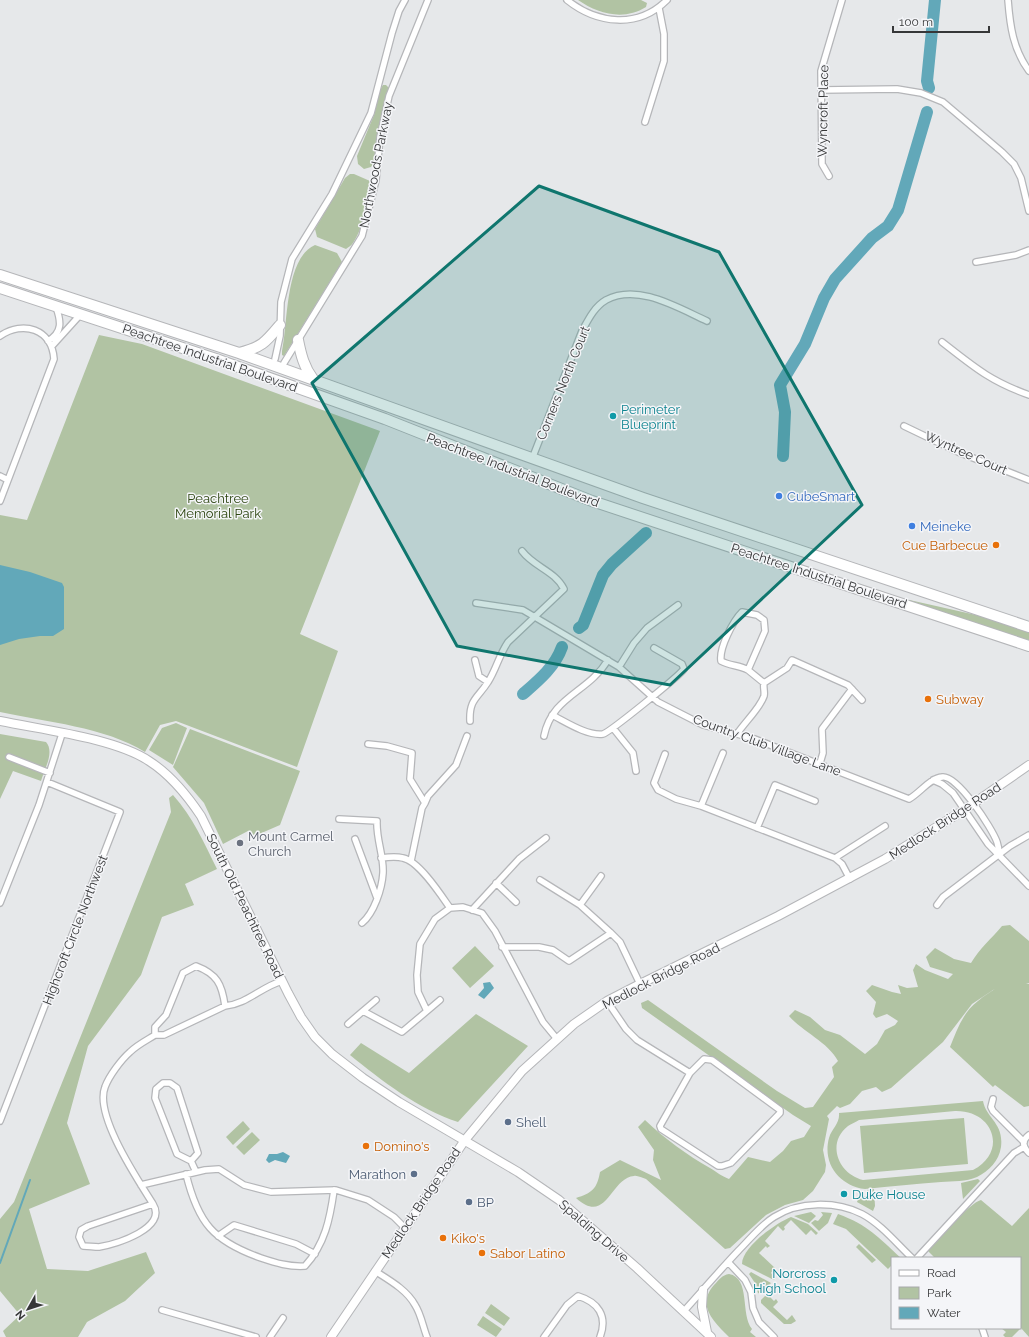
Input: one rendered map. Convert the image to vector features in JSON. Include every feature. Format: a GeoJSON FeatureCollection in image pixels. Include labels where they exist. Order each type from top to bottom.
{"type":"FeatureCollection","features":[{"type":"Feature","properties":{"kind":"highway","name":"Peachtree Industrial Boulevard"},"geometry":{"type":"LineString","coordinates":[[0,275],[239,353],[532,459],[1029,627]]}},
{"type":"Feature","properties":{"kind":"highway","name":"Peachtree Industrial Boulevard"},"geometry":{"type":"LineString","coordinates":[[0,288],[231,364],[385,419],[592,502],[1029,646]]}},
{"type":"Feature","properties":{"kind":"highway"},"geometry":{"type":"LineString","coordinates":[[239,353],[257,348],[263,344],[280,325]]}},
{"type":"Feature","properties":{"kind":"highway"},"geometry":{"type":"LineString","coordinates":[[298,340],[301,356],[306,370],[313,380]]}},
{"type":"Feature","properties":{"kind":"main road","name":"South Old Peachtree Road"},"geometry":{"type":"LineString","coordinates":[[0,721],[94,740],[128,750],[149,760],[168,775],[187,795],[201,816],[300,1017],[315,1037],[332,1054],[363,1078],[399,1102],[465,1140]]}},
{"type":"Feature","properties":{"kind":"main road","name":"Medlock Bridge Road"},"geometry":{"type":"LineString","coordinates":[[331,1337],[465,1140],[522,1071],[574,1024],[607,1001],[850,879],[964,810],[1029,765]]}},
{"type":"Feature","properties":{"kind":"main road","name":"Spalding Drive"},"geometry":{"type":"LineString","coordinates":[[465,1140],[518,1172],[559,1200],[709,1335]]}},
{"type":"Feature","properties":{"kind":"main road"},"geometry":{"type":"LineString","coordinates":[[702,1290],[702,1307],[709,1335]]}},
{"type":"Feature","properties":{"kind":"street","name":"Northwoods Parkway"},"geometry":{"type":"LineString","coordinates":[[274,359],[280,336],[280,302],[292,259],[332,194],[371,113],[392,33],[399,11],[405,0]]}},
{"type":"Feature","properties":{"kind":"street","name":"Northwoods Parkway"},"geometry":{"type":"LineString","coordinates":[[284,363],[362,236],[376,180],[380,137],[389,96],[428,0]]}},
{"type":"Feature","properties":{"kind":"street"},"geometry":{"type":"LineString","coordinates":[[567,0],[588,14],[614,20],[630,19],[653,12],[667,0]]}},
{"type":"Feature","properties":{"kind":"street","name":"Wyncroft Place"},"geometry":{"type":"LineString","coordinates":[[829,176],[822,164],[821,70],[842,0]]}},
{"type":"Feature","properties":{"kind":"street"},"geometry":{"type":"LineString","coordinates":[[1008,0],[1013,41],[1020,58],[1029,71]]}},
{"type":"Feature","properties":{"kind":"street"},"geometry":{"type":"LineString","coordinates":[[645,122],[664,62],[664,34],[659,8]]}},
{"type":"Feature","properties":{"kind":"street"},"geometry":{"type":"LineString","coordinates":[[821,90],[897,89],[921,93],[943,102],[1014,164],[1021,178],[1029,211]]}},
{"type":"Feature","properties":{"kind":"street"},"geometry":{"type":"LineString","coordinates":[[976,262],[1016,255],[1029,250]]}},
{"type":"Feature","properties":{"kind":"street","name":"Corners North Court"},"geometry":{"type":"LineString","coordinates":[[532,459],[582,331],[593,312],[606,300],[625,294],[642,295],[707,321]]}},
{"type":"Feature","properties":{"kind":"street"},"geometry":{"type":"LineString","coordinates":[[50,344],[58,333],[61,321],[56,307]]}},
{"type":"Feature","properties":{"kind":"street"},"geometry":{"type":"LineString","coordinates":[[50,344],[80,315]]}},
{"type":"Feature","properties":{"kind":"street"},"geometry":{"type":"LineString","coordinates":[[60,327],[66,330]]}},
{"type":"Feature","properties":{"kind":"street"},"geometry":{"type":"LineString","coordinates":[[0,336],[14,329],[26,328],[42,333],[50,344],[54,358],[0,501]]}},
{"type":"Feature","properties":{"kind":"street"},"geometry":{"type":"LineString","coordinates":[[942,342],[980,373],[1029,395]]}},
{"type":"Feature","properties":{"kind":"street","name":"Wyntree Court"},"geometry":{"type":"LineString","coordinates":[[904,426],[958,452],[1029,480]]}},
{"type":"Feature","properties":{"kind":"street"},"geometry":{"type":"LineString","coordinates":[[0,476],[8,480]]}},
{"type":"Feature","properties":{"kind":"street"},"geometry":{"type":"LineString","coordinates":[[470,721],[469,712],[473,701],[488,682],[506,646],[564,589],[560,582],[548,571],[529,560],[522,551]]}},
{"type":"Feature","properties":{"kind":"street","name":"Country Club Village Lane"},"geometry":{"type":"LineString","coordinates":[[476,603],[522,610],[608,660],[619,667],[653,697],[703,725],[752,738],[909,799],[933,780]]}},
{"type":"Feature","properties":{"kind":"street"},"geometry":{"type":"LineString","coordinates":[[619,667],[634,643],[647,628],[678,605]]}},
{"type":"Feature","properties":{"kind":"street"},"geometry":{"type":"LineString","coordinates":[[748,670],[765,631],[764,620],[757,615],[742,612],[737,617],[720,654],[721,661],[729,666],[735,666],[748,670],[764,683]]}},
{"type":"Feature","properties":{"kind":"street"},"geometry":{"type":"LineString","coordinates":[[552,716],[592,733],[604,734],[653,697],[684,668],[682,664],[654,648]]}},
{"type":"Feature","properties":{"kind":"street"},"geometry":{"type":"LineString","coordinates":[[475,660],[479,676],[488,682]]}},
{"type":"Feature","properties":{"kind":"street"},"geometry":{"type":"LineString","coordinates":[[544,736],[552,716],[560,704],[589,684],[601,672],[608,660]]}},
{"type":"Feature","properties":{"kind":"street"},"geometry":{"type":"LineString","coordinates":[[764,683],[787,668],[792,660],[848,685],[862,700]]}},
{"type":"Feature","properties":{"kind":"street"},"geometry":{"type":"LineString","coordinates":[[737,734],[746,720],[754,713],[764,695],[764,683]]}},
{"type":"Feature","properties":{"kind":"street"},"geometry":{"type":"LineString","coordinates":[[820,764],[823,753],[822,729],[852,689]]}},
{"type":"Feature","properties":{"kind":"street"},"geometry":{"type":"LineString","coordinates":[[613,728],[633,753],[636,771]]}},
{"type":"Feature","properties":{"kind":"street"},"geometry":{"type":"LineString","coordinates":[[0,902],[47,782],[62,734]]}},
{"type":"Feature","properties":{"kind":"street"},"geometry":{"type":"LineString","coordinates":[[411,861],[422,808],[428,796],[456,765],[467,736]]}},
{"type":"Feature","properties":{"kind":"street"},"geometry":{"type":"LineString","coordinates":[[368,744],[387,746],[412,753],[410,778],[425,803]]}},
{"type":"Feature","properties":{"kind":"street"},"geometry":{"type":"LineString","coordinates":[[701,806],[723,753]]}},
{"type":"Feature","properties":{"kind":"street"},"geometry":{"type":"LineString","coordinates":[[665,754],[654,783],[658,790],[676,799],[701,806],[835,858],[842,864],[850,879]]}},
{"type":"Feature","properties":{"kind":"street"},"geometry":{"type":"LineString","coordinates":[[9,757],[50,773]]}},
{"type":"Feature","properties":{"kind":"street"},"geometry":{"type":"LineString","coordinates":[[933,780],[943,776],[952,778],[962,788],[996,840],[1000,854]]}},
{"type":"Feature","properties":{"kind":"street"},"geometry":{"type":"LineString","coordinates":[[933,780],[942,784],[953,793],[988,844],[1000,854],[1029,886]]}},
{"type":"Feature","properties":{"kind":"street","name":"Highcroft Circle Northwest"},"geometry":{"type":"LineString","coordinates":[[0,1121],[120,812],[47,782]]}},
{"type":"Feature","properties":{"kind":"street"},"geometry":{"type":"LineString","coordinates":[[757,828],[775,785],[814,800]]}},
{"type":"Feature","properties":{"kind":"street"},"geometry":{"type":"LineString","coordinates":[[339,819],[377,821],[376,832],[383,873],[373,910],[362,923]]}},
{"type":"Feature","properties":{"kind":"street"},"geometry":{"type":"LineString","coordinates":[[835,858],[885,826]]}},
{"type":"Feature","properties":{"kind":"street"},"geometry":{"type":"LineString","coordinates":[[937,905],[943,897],[1000,854],[1029,836]]}},
{"type":"Feature","properties":{"kind":"street"},"geometry":{"type":"LineString","coordinates":[[472,910],[519,859],[546,838]]}},
{"type":"Feature","properties":{"kind":"street"},"geometry":{"type":"LineString","coordinates":[[355,839],[377,898]]}},
{"type":"Feature","properties":{"kind":"street"},"geometry":{"type":"LineString","coordinates":[[381,858],[404,858],[411,861],[432,883],[450,908]]}},
{"type":"Feature","properties":{"kind":"street"},"geometry":{"type":"LineString","coordinates":[[580,905],[601,876]]}},
{"type":"Feature","properties":{"kind":"street"},"geometry":{"type":"LineString","coordinates":[[540,880],[580,905],[612,933],[620,942],[640,984]]}},
{"type":"Feature","properties":{"kind":"street"},"geometry":{"type":"LineString","coordinates":[[496,883],[516,902]]}},
{"type":"Feature","properties":{"kind":"street"},"geometry":{"type":"LineString","coordinates":[[427,1011],[418,992],[417,975],[420,944],[435,919],[450,908],[463,907],[482,913],[494,931],[544,1022],[557,1039]]}},
{"type":"Feature","properties":{"kind":"street"},"geometry":{"type":"LineString","coordinates":[[502,947],[538,947],[553,950],[569,961],[612,933]]}},
{"type":"Feature","properties":{"kind":"street"},"geometry":{"type":"LineString","coordinates":[[155,1035],[155,1027],[166,1015],[183,973],[196,966],[212,973],[223,994],[225,1006]]}},
{"type":"Feature","properties":{"kind":"street"},"geometry":{"type":"LineString","coordinates":[[153,1204],[88,1226],[82,1230],[79,1238],[83,1246],[98,1247],[134,1235],[148,1228],[156,1220],[156,1209],[153,1204],[141,1185],[121,1152],[110,1126],[104,1102],[104,1088],[130,1052],[155,1035],[164,1035],[225,1006],[234,1005],[246,1000],[266,987],[282,980]]}},
{"type":"Feature","properties":{"kind":"street"},"geometry":{"type":"LineString","coordinates":[[348,1024],[376,1000]]}},
{"type":"Feature","properties":{"kind":"street"},"geometry":{"type":"LineString","coordinates":[[363,1011],[402,1032],[440,1000]]}},
{"type":"Feature","properties":{"kind":"street"},"geometry":{"type":"LineString","coordinates":[[607,1001],[626,1029],[637,1040],[690,1073]]}},
{"type":"Feature","properties":{"kind":"street"},"geometry":{"type":"LineString","coordinates":[[704,1059],[712,1060],[780,1110],[780,1113],[731,1163],[718,1166],[661,1129],[660,1126],[690,1073],[704,1059]]}},
{"type":"Feature","properties":{"kind":"street"},"geometry":{"type":"LineString","coordinates":[[191,1161],[198,1153],[177,1088],[170,1083],[163,1083],[156,1089],[156,1098],[177,1154],[191,1161],[196,1172]]}},
{"type":"Feature","properties":{"kind":"street"},"geometry":{"type":"LineString","coordinates":[[993,1099],[991,1107],[993,1111],[1024,1145],[1029,1153]]}},
{"type":"Feature","properties":{"kind":"street"},"geometry":{"type":"LineString","coordinates":[[918,1257],[1014,1153],[1024,1145],[1029,1135]]}},
{"type":"Feature","properties":{"kind":"street"},"geometry":{"type":"LineString","coordinates":[[141,1185],[186,1174],[219,1169],[244,1185],[271,1192],[334,1190],[368,1200],[394,1217],[405,1228]]}},
{"type":"Feature","properties":{"kind":"street"},"geometry":{"type":"LineString","coordinates":[[186,1174],[195,1206],[218,1236],[240,1250],[292,1267],[305,1266],[315,1254],[325,1236],[334,1190]]}},
{"type":"Feature","properties":{"kind":"street"},"geometry":{"type":"LineString","coordinates":[[684,1311],[755,1233],[774,1217],[793,1208],[812,1204],[832,1206],[861,1214],[873,1222],[911,1257]]}},
{"type":"Feature","properties":{"kind":"street"},"geometry":{"type":"LineString","coordinates":[[218,1236],[234,1225],[296,1244],[315,1254]]}},
{"type":"Feature","properties":{"kind":"street"},"geometry":{"type":"LineString","coordinates":[[728,1262],[746,1280],[751,1292],[753,1308],[759,1322],[774,1337]]}},
{"type":"Feature","properties":{"kind":"street"},"geometry":{"type":"LineString","coordinates":[[375,1271],[399,1287],[412,1300],[416,1306],[427,1337]]}},
{"type":"Feature","properties":{"kind":"street"},"geometry":{"type":"LineString","coordinates":[[544,1337],[567,1305],[578,1296],[590,1299],[600,1312],[604,1327],[600,1337]]}},
{"type":"Feature","properties":{"kind":"street"},"geometry":{"type":"LineString","coordinates":[[162,1310],[256,1337]]}},
{"type":"Feature","properties":{"kind":"street"},"geometry":{"type":"LineString","coordinates":[[270,1337],[282,1318]]}},
{"type":"Feature","properties":{"kind":"highlighted area"},"geometry":{"type":"Polygon","coordinates":[[[539,186],[719,252],[862,505],[670,685],[457,646],[312,383],[539,186]]]}},
{"type":"Feature","properties":{"kind":"green space"},"geometry":{"type":"Polygon","coordinates":[[[578,0],[641,0],[647,3],[646,7],[638,11],[620,15],[594,9],[578,0]]]}},
{"type":"Feature","properties":{"kind":"green space"},"geometry":{"type":"Polygon","coordinates":[[[383,85],[386,85],[390,89],[378,136],[374,163],[371,167],[364,169],[358,164],[357,156],[374,115],[380,90],[383,85]]]}},
{"type":"Feature","properties":{"kind":"green space"},"geometry":{"type":"Polygon","coordinates":[[[350,174],[354,174],[370,181],[371,186],[366,212],[360,231],[353,243],[346,249],[317,237],[315,229],[345,178],[350,174]]]}},
{"type":"Feature","properties":{"kind":"green space"},"geometry":{"type":"Polygon","coordinates":[[[315,245],[337,253],[342,262],[284,356],[282,355],[282,351],[287,309],[293,277],[298,263],[305,252],[315,245]]]}},
{"type":"Feature","properties":{"kind":"green space","name":"Peachtree Memorial Park"},"geometry":{"type":"Polygon","coordinates":[[[99,335],[142,344],[380,431],[300,634],[338,651],[297,767],[176,721],[160,725],[145,752],[112,737],[94,731],[56,722],[0,712],[0,515],[27,520],[99,335]]]}},
{"type":"Feature","properties":{"kind":"green space"},"geometry":{"type":"Polygon","coordinates":[[[905,599],[985,617],[1029,632],[1029,641],[904,602],[905,599]]]}},
{"type":"Feature","properties":{"kind":"green space"},"geometry":{"type":"Polygon","coordinates":[[[176,723],[187,728],[173,765],[149,750],[162,728],[176,723]]]}},
{"type":"Feature","properties":{"kind":"green space"},"geometry":{"type":"Polygon","coordinates":[[[190,729],[300,771],[280,825],[252,837],[248,831],[223,844],[204,803],[173,767],[190,729]]]}},
{"type":"Feature","properties":{"kind":"green space"},"geometry":{"type":"Polygon","coordinates":[[[0,734],[46,742],[49,756],[41,781],[13,771],[0,799],[0,734]]]}},
{"type":"Feature","properties":{"kind":"green space"},"geometry":{"type":"Polygon","coordinates":[[[173,795],[192,821],[217,869],[185,884],[194,905],[162,917],[141,975],[88,1046],[67,1123],[90,1184],[29,1209],[47,1269],[88,1271],[146,1252],[155,1273],[125,1301],[87,1322],[78,1337],[6,1337],[3,1331],[20,1315],[0,1291],[0,1219],[14,1202],[171,812],[169,798],[173,795]]]}},
{"type":"Feature","properties":{"kind":"green space"},"geometry":{"type":"Polygon","coordinates":[[[1010,925],[1029,941],[1029,983],[1026,983],[1029,984],[1029,1106],[1024,1107],[995,1085],[993,1087],[950,1047],[968,1010],[980,999],[996,988],[972,1004],[943,1042],[891,1088],[882,1092],[876,1087],[862,1091],[850,1104],[840,1108],[837,1106],[827,1116],[829,1119],[823,1150],[826,1165],[825,1172],[813,1191],[803,1200],[785,1205],[766,1215],[730,1248],[725,1249],[646,1179],[640,1177],[635,1176],[626,1179],[619,1184],[602,1204],[595,1207],[586,1205],[576,1198],[593,1190],[600,1172],[620,1160],[661,1180],[653,1160],[654,1150],[638,1127],[645,1120],[660,1134],[685,1152],[729,1179],[748,1157],[770,1162],[783,1151],[791,1141],[804,1137],[811,1126],[793,1115],[642,1008],[641,1003],[648,1000],[777,1091],[805,1108],[813,1107],[834,1077],[832,1067],[838,1061],[828,1048],[789,1016],[795,1010],[810,1017],[825,1030],[840,1035],[865,1054],[877,1044],[885,1030],[895,1025],[898,1021],[887,1014],[876,1018],[873,1014],[876,1002],[866,991],[872,985],[901,994],[898,985],[907,988],[918,987],[913,970],[916,964],[925,970],[948,979],[953,974],[930,967],[926,957],[935,948],[954,959],[971,963],[982,948],[1002,926],[1010,925]]]}},
{"type":"Feature","properties":{"kind":"green space"},"geometry":{"type":"Polygon","coordinates":[[[475,946],[494,966],[470,988],[452,968],[475,946]]]}},
{"type":"Feature","properties":{"kind":"green space"},"geometry":{"type":"Polygon","coordinates":[[[476,1014],[528,1046],[458,1122],[429,1110],[415,1102],[375,1075],[350,1055],[361,1043],[409,1073],[476,1014]]]}},
{"type":"Feature","properties":{"kind":"green space"},"geometry":{"type":"Polygon","coordinates":[[[983,1101],[1000,1132],[1000,1152],[996,1161],[986,1172],[968,1180],[865,1189],[856,1187],[841,1178],[835,1172],[828,1157],[829,1138],[837,1123],[839,1113],[983,1101]],[[955,1111],[859,1120],[848,1126],[841,1133],[836,1149],[838,1157],[841,1165],[847,1171],[854,1177],[863,1180],[973,1170],[984,1162],[990,1153],[993,1143],[992,1133],[987,1124],[979,1117],[968,1113],[955,1111]]]}},
{"type":"Feature","properties":{"kind":"green space"},"geometry":{"type":"Polygon","coordinates":[[[964,1118],[968,1164],[864,1173],[860,1126],[964,1118]]]}},
{"type":"Feature","properties":{"kind":"green space"},"geometry":{"type":"Polygon","coordinates":[[[243,1121],[250,1129],[233,1145],[226,1137],[243,1121]]]}},
{"type":"Feature","properties":{"kind":"green space"},"geometry":{"type":"Polygon","coordinates":[[[252,1132],[260,1140],[244,1155],[236,1147],[252,1132]]]}},
{"type":"Feature","properties":{"kind":"green space"},"geometry":{"type":"Polygon","coordinates":[[[978,1179],[980,1181],[963,1199],[961,1183],[978,1179]]]}},
{"type":"Feature","properties":{"kind":"green space"},"geometry":{"type":"Polygon","coordinates":[[[874,1189],[875,1206],[873,1211],[857,1202],[859,1196],[867,1196],[867,1190],[874,1189]]]}},
{"type":"Feature","properties":{"kind":"green space"},"geometry":{"type":"Polygon","coordinates":[[[981,1200],[1012,1226],[1029,1208],[1029,1337],[1021,1328],[1021,1257],[934,1257],[928,1251],[969,1208],[981,1200]]]}},
{"type":"Feature","properties":{"kind":"green space"},"geometry":{"type":"Polygon","coordinates":[[[811,1212],[816,1216],[809,1223],[794,1216],[811,1212]]]}},
{"type":"Feature","properties":{"kind":"green space"},"geometry":{"type":"Polygon","coordinates":[[[821,1212],[832,1213],[828,1223],[819,1231],[811,1223],[815,1220],[818,1221],[823,1215],[821,1212]]]}},
{"type":"Feature","properties":{"kind":"green space"},"geometry":{"type":"Polygon","coordinates":[[[838,1214],[848,1218],[865,1227],[900,1257],[891,1257],[891,1266],[888,1269],[846,1229],[833,1224],[838,1214]]]}},
{"type":"Feature","properties":{"kind":"green space"},"geometry":{"type":"Polygon","coordinates":[[[791,1217],[808,1224],[818,1233],[816,1235],[811,1230],[806,1235],[791,1220],[784,1227],[785,1229],[783,1231],[778,1226],[765,1241],[770,1246],[767,1248],[766,1246],[759,1253],[775,1268],[771,1273],[776,1278],[774,1280],[742,1264],[743,1257],[761,1236],[777,1224],[791,1217]]]}},
{"type":"Feature","properties":{"kind":"green space"},"geometry":{"type":"Polygon","coordinates":[[[859,1244],[876,1260],[872,1263],[856,1247],[859,1244]]]}},
{"type":"Feature","properties":{"kind":"green space"},"geometry":{"type":"Polygon","coordinates":[[[751,1272],[771,1283],[761,1294],[758,1293],[755,1283],[749,1274],[751,1272]]]}},
{"type":"Feature","properties":{"kind":"green space"},"geometry":{"type":"Polygon","coordinates":[[[729,1274],[736,1277],[743,1289],[746,1315],[752,1329],[750,1332],[756,1337],[729,1337],[718,1326],[709,1313],[707,1300],[709,1293],[714,1285],[724,1275],[729,1274]]]}},
{"type":"Feature","properties":{"kind":"green space"},"geometry":{"type":"Polygon","coordinates":[[[767,1294],[774,1301],[776,1299],[778,1302],[773,1307],[787,1320],[792,1315],[796,1321],[791,1324],[784,1324],[761,1303],[761,1300],[767,1294]]]}},
{"type":"Feature","properties":{"kind":"green space"},"geometry":{"type":"Polygon","coordinates":[[[491,1304],[510,1318],[504,1326],[485,1313],[491,1304]]]}},
{"type":"Feature","properties":{"kind":"green space"},"geometry":{"type":"Polygon","coordinates":[[[483,1316],[502,1329],[496,1337],[477,1325],[483,1316]]]}},
{"type":"Feature","properties":{"kind":"green space"},"geometry":{"type":"Polygon","coordinates":[[[1002,1329],[1020,1329],[1012,1337],[1005,1337],[1003,1335],[1006,1332],[1002,1329]]]}},
{"type":"Feature","properties":{"kind":"water"},"geometry":{"type":"Polygon","coordinates":[[[0,565],[30,572],[62,583],[64,587],[64,629],[53,636],[19,639],[0,645],[0,565]]]}},
{"type":"Feature","properties":{"kind":"water"},"geometry":{"type":"Polygon","coordinates":[[[490,982],[494,988],[484,999],[478,995],[484,988],[483,983],[490,982]]]}},
{"type":"Feature","properties":{"kind":"water"},"geometry":{"type":"Polygon","coordinates":[[[283,1152],[290,1156],[286,1163],[275,1160],[269,1163],[266,1160],[269,1154],[283,1152]]]}},
{"type":"Feature","properties":{"kind":"waterway"},"geometry":{"type":"LineString","coordinates":[[929,88],[927,81],[935,0]]}},
{"type":"Feature","properties":{"kind":"waterway"},"geometry":{"type":"LineString","coordinates":[[783,456],[785,412],[780,385],[805,344],[824,298],[835,279],[872,238],[888,226],[898,210],[927,112]]}},
{"type":"Feature","properties":{"kind":"waterway"},"geometry":{"type":"LineString","coordinates":[[579,628],[583,625],[603,575],[612,564],[646,533]]}},
{"type":"Feature","properties":{"kind":"waterway"},"geometry":{"type":"LineString","coordinates":[[523,694],[551,667],[562,647]]}},
{"type":"Feature","properties":{"kind":"waterway"},"geometry":{"type":"LineString","coordinates":[[0,1263],[30,1180]]}},
{"type":"Feature","properties":{"kind":"place","name":"Perimeter Blueprint"},"geometry":{"type":"Point","coordinates":[613,416]}},
{"type":"Feature","properties":{"kind":"place","name":"CubeSmart"},"geometry":{"type":"Point","coordinates":[779,496]}},
{"type":"Feature","properties":{"kind":"place","name":"Meineke"},"geometry":{"type":"Point","coordinates":[912,526]}},
{"type":"Feature","properties":{"kind":"place","name":"Cue Barbecue"},"geometry":{"type":"Point","coordinates":[996,545]}},
{"type":"Feature","properties":{"kind":"place","name":"Subway"},"geometry":{"type":"Point","coordinates":[928,699]}},
{"type":"Feature","properties":{"kind":"place","name":"Mount Carmel Church"},"geometry":{"type":"Point","coordinates":[240,843]}},
{"type":"Feature","properties":{"kind":"place","name":"Shell"},"geometry":{"type":"Point","coordinates":[508,1122]}},
{"type":"Feature","properties":{"kind":"place","name":"Domino's"},"geometry":{"type":"Point","coordinates":[366,1146]}},
{"type":"Feature","properties":{"kind":"place","name":"Marathon"},"geometry":{"type":"Point","coordinates":[414,1174]}},
{"type":"Feature","properties":{"kind":"place","name":"Duke House"},"geometry":{"type":"Point","coordinates":[844,1194]}},
{"type":"Feature","properties":{"kind":"place","name":"BP"},"geometry":{"type":"Point","coordinates":[469,1202]}},
{"type":"Feature","properties":{"kind":"place","name":"Kiko's"},"geometry":{"type":"Point","coordinates":[443,1238]}},
{"type":"Feature","properties":{"kind":"place","name":"Sabor Latino"},"geometry":{"type":"Point","coordinates":[482,1253]}},
{"type":"Feature","properties":{"kind":"place","name":"Norcross High School"},"geometry":{"type":"Point","coordinates":[834,1280]}}]}
